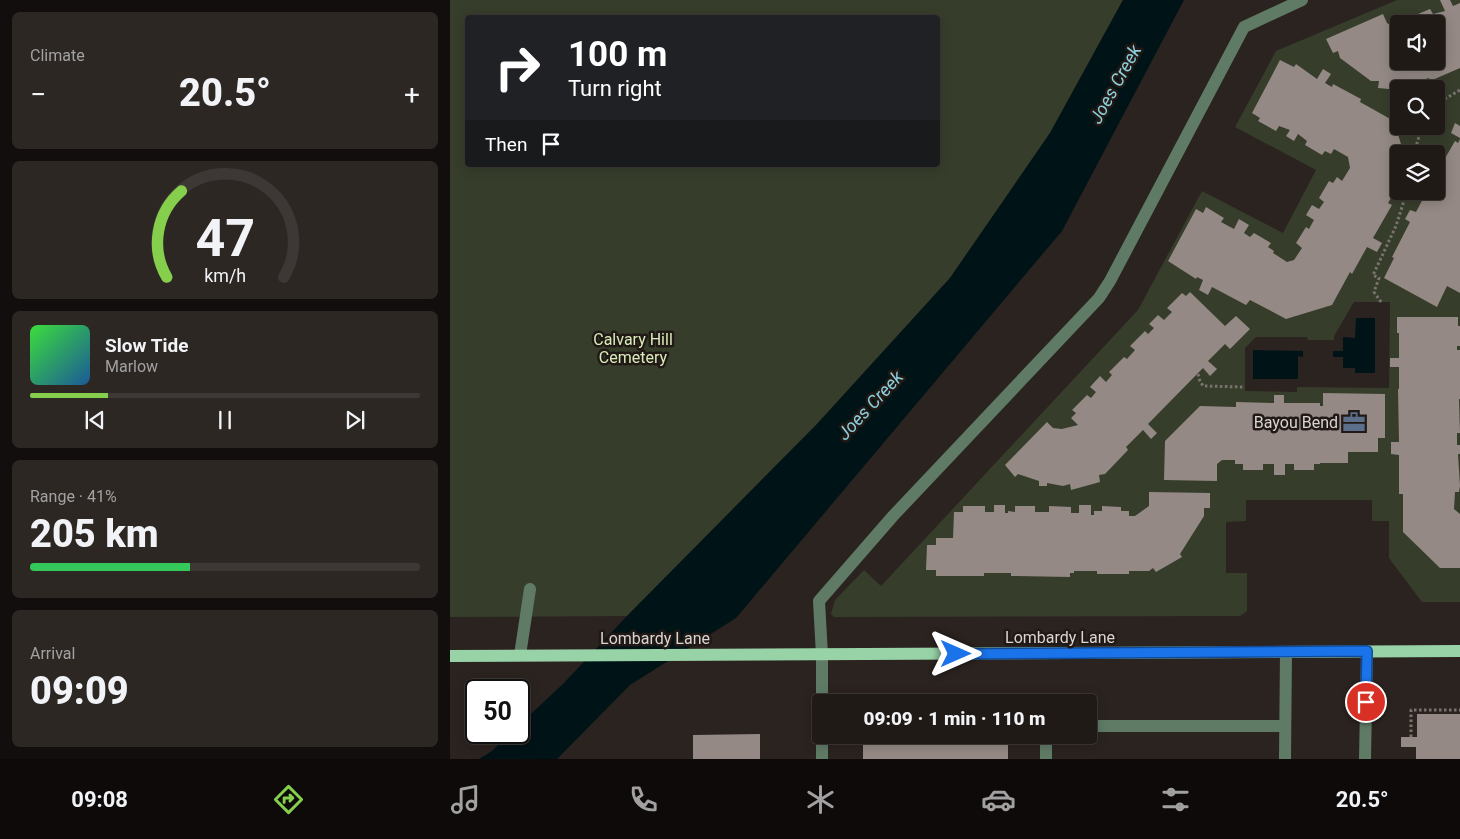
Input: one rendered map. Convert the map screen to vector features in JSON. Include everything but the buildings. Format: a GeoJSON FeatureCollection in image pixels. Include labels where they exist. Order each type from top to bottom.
{"type":"FeatureCollection","features":[{"type":"Feature","properties":{"kind":"main road","name":"Lombardy Lane"},"geometry":{"type":"LineString","coordinates":[[450,656],[1460,651]]}},
{"type":"Feature","properties":{"kind":"street"},"geometry":{"type":"LineString","coordinates":[[822,694],[819,601],[893,516],[1099,298],[1129,247],[1244,27],[1302,0]]}},
{"type":"Feature","properties":{"kind":"street"},"geometry":{"type":"LineString","coordinates":[[520,655],[530,589]]}},
{"type":"Feature","properties":{"kind":"street"},"geometry":{"type":"LineString","coordinates":[[1365,759],[1367,651]]}},
{"type":"Feature","properties":{"kind":"street"},"geometry":{"type":"LineString","coordinates":[[1285,759],[1286,652]]}},
{"type":"Feature","properties":{"kind":"street"},"geometry":{"type":"LineString","coordinates":[[1097,726],[1285,726]]}},
{"type":"Feature","properties":{"kind":"street"},"geometry":{"type":"LineString","coordinates":[[822,744],[822,759]]}},
{"type":"Feature","properties":{"kind":"street"},"geometry":{"type":"LineString","coordinates":[[1046,744],[1046,759]]}},
{"type":"Feature","properties":{"kind":"path"},"geometry":{"type":"LineString","coordinates":[[1445,99],[1460,90]]}},
{"type":"Feature","properties":{"kind":"path"},"geometry":{"type":"LineString","coordinates":[[1381,302],[1374,292],[1379,278],[1373,275],[1396,226],[1404,200]]}},
{"type":"Feature","properties":{"kind":"path"},"geometry":{"type":"LineString","coordinates":[[1198,374],[1203,386],[1209,388],[1245,387]]}},
{"type":"Feature","properties":{"kind":"path"},"geometry":{"type":"LineString","coordinates":[[1411,737],[1411,710],[1460,710]]}},
{"type":"Feature","properties":{"kind":"green space","name":"Calvary Hill Cemetery"},"geometry":{"type":"Polygon","coordinates":[[[450,0],[1123,0],[1050,133],[950,278],[817,424],[627,616],[450,617],[450,0]]]}},
{"type":"Feature","properties":{"kind":"green space"},"geometry":{"type":"Polygon","coordinates":[[[1397,0],[1460,0],[1460,602],[1422,602],[1389,558],[1389,521],[1372,521],[1372,500],[1246,500],[1246,521],[1226,522],[1226,573],[1247,573],[1247,611],[1240,616],[834,617],[831,614],[835,600],[864,570],[881,586],[1138,310],[1202,191],[1283,233],[1316,170],[1235,127],[1276,51],[1397,0]],[[1354,302],[1334,336],[1334,340],[1308,340],[1307,337],[1256,337],[1245,348],[1245,391],[1297,392],[1297,387],[1389,388],[1390,302],[1354,302]]]}},
{"type":"Feature","properties":{"kind":"water","name":"Joes Creek"},"geometry":{"type":"Polygon","coordinates":[[[1123,0],[1184,0],[1062,231],[736,618],[630,685],[557,759],[479,759],[499,744],[530,744],[530,715],[563,684],[627,616],[817,424],[950,278],[1050,133],[1123,0]]]}},
{"type":"Feature","properties":{"kind":"water"},"geometry":{"type":"Polygon","coordinates":[[[1356,318],[1375,318],[1375,373],[1355,373],[1355,368],[1343,368],[1343,357],[1333,357],[1333,351],[1343,351],[1343,337],[1355,338],[1356,318]]]}},
{"type":"Feature","properties":{"kind":"water"},"geometry":{"type":"Polygon","coordinates":[[[1253,350],[1303,351],[1303,357],[1298,356],[1298,379],[1253,379],[1253,350]]]}},
{"type":"Feature","properties":{"kind":"place","name":"Bayou Bend"},"geometry":{"type":"Point","coordinates":[1354,422]}},
{"type":"Feature","properties":{"kind":"route"},"geometry":{"type":"LineString","coordinates":[[956,654],[1367,651],[1366,702]]}}]}
